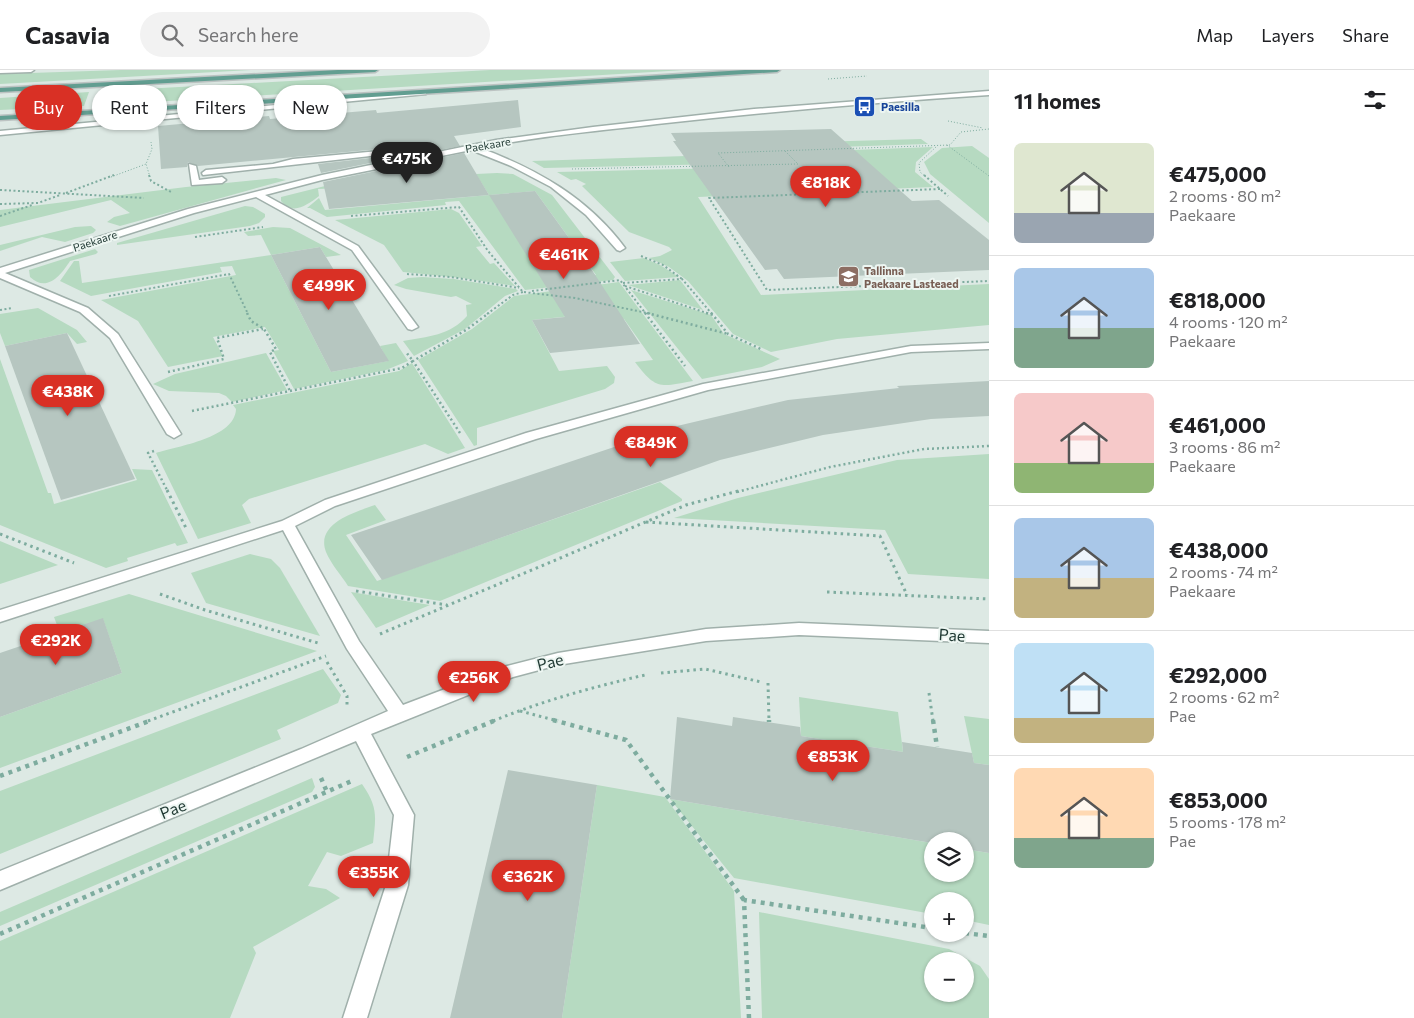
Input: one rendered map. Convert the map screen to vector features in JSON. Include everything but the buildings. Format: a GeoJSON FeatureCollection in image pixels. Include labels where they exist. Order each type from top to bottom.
{"type":"FeatureCollection","features":[{"type":"Feature","properties":{"kind":"main road"},"geometry":{"type":"LineString","coordinates":[[0,90],[375,70]]}},
{"type":"Feature","properties":{"kind":"main road"},"geometry":{"type":"LineString","coordinates":[[0,118],[777,70]]}},
{"type":"Feature","properties":{"kind":"street"},"geometry":{"type":"LineString","coordinates":[[0,71],[31,70]]}},
{"type":"Feature","properties":{"kind":"street"},"geometry":{"type":"LineString","coordinates":[[0,133],[471,89]]}},
{"type":"Feature","properties":{"kind":"street","name":"Paekaare"},"geometry":{"type":"LineString","coordinates":[[0,273],[212,205],[322,178],[471,147],[731,111],[989,93]]}},
{"type":"Feature","properties":{"kind":"street"},"geometry":{"type":"LineString","coordinates":[[471,147],[526,170],[554,184],[572,196],[608,230],[620,248]]}},
{"type":"Feature","properties":{"kind":"street"},"geometry":{"type":"LineString","coordinates":[[206,173],[273,166],[293,161],[379,153],[411,159]]}},
{"type":"Feature","properties":{"kind":"street"},"geometry":{"type":"LineString","coordinates":[[192,166],[196,183],[291,174],[322,178]]}},
{"type":"Feature","properties":{"kind":"street"},"geometry":{"type":"LineString","coordinates":[[256,194],[355,248],[412,327]]}},
{"type":"Feature","properties":{"kind":"street"},"geometry":{"type":"LineString","coordinates":[[0,273],[84,310],[114,336],[174,434]]}},
{"type":"Feature","properties":{"kind":"street"},"geometry":{"type":"LineString","coordinates":[[0,616],[286,524],[330,503],[474,455],[550,431],[707,387],[911,349],[989,346]]}},
{"type":"Feature","properties":{"kind":"street"},"geometry":{"type":"LineString","coordinates":[[286,524],[353,645],[399,714]]}},
{"type":"Feature","properties":{"kind":"street","name":"Pae"},"geometry":{"type":"LineString","coordinates":[[0,881],[399,714],[510,672],[558,659],[706,635],[799,629],[989,637]]}},
{"type":"Feature","properties":{"kind":"street"},"geometry":{"type":"LineString","coordinates":[[355,1018],[397,885],[404,816],[360,731]]}},
{"type":"Feature","properties":{"kind":"path"},"geometry":{"type":"LineString","coordinates":[[729,166],[718,152],[950,145],[961,132],[989,129]]}},
{"type":"Feature","properties":{"kind":"path"},"geometry":{"type":"LineString","coordinates":[[150,141],[152,149],[146,164],[151,182],[187,200],[212,205]]}},
{"type":"Feature","properties":{"kind":"path"},"geometry":{"type":"LineString","coordinates":[[947,145],[989,176]]}},
{"type":"Feature","properties":{"kind":"path"},"geometry":{"type":"LineString","coordinates":[[938,146],[920,163],[920,172],[948,196]]}},
{"type":"Feature","properties":{"kind":"path"},"geometry":{"type":"LineString","coordinates":[[526,170],[798,164],[785,150]]}},
{"type":"Feature","properties":{"kind":"path"},"geometry":{"type":"LineString","coordinates":[[0,216],[146,164]]}},
{"type":"Feature","properties":{"kind":"path"},"geometry":{"type":"LineString","coordinates":[[0,190],[151,199]]}},
{"type":"Feature","properties":{"kind":"path"},"geometry":{"type":"LineString","coordinates":[[940,190],[709,198],[767,290],[989,281]]}},
{"type":"Feature","properties":{"kind":"path"},"geometry":{"type":"LineString","coordinates":[[0,204],[38,202]]}},
{"type":"Feature","properties":{"kind":"path"},"geometry":{"type":"LineString","coordinates":[[190,238],[304,220],[458,207],[488,250],[523,292],[558,294],[605,302],[728,334],[767,352]]}},
{"type":"Feature","properties":{"kind":"path"},"geometry":{"type":"LineString","coordinates":[[620,248],[663,265],[682,279],[728,334]]}},
{"type":"Feature","properties":{"kind":"path"},"geometry":{"type":"LineString","coordinates":[[371,270],[450,278],[520,288]]}},
{"type":"Feature","properties":{"kind":"path"},"geometry":{"type":"LineString","coordinates":[[69,304],[230,274],[251,321],[264,329],[276,349],[270,352],[290,391]]}},
{"type":"Feature","properties":{"kind":"path"},"geometry":{"type":"LineString","coordinates":[[624,285],[682,279]]}},
{"type":"Feature","properties":{"kind":"path"},"geometry":{"type":"LineString","coordinates":[[164,417],[402,368],[466,330],[513,295],[523,292],[620,280],[695,379],[707,387]]}},
{"type":"Feature","properties":{"kind":"path"},"geometry":{"type":"LineString","coordinates":[[624,285],[713,315]]}},
{"type":"Feature","properties":{"kind":"path"},"geometry":{"type":"LineString","coordinates":[[412,327],[395,338],[413,361],[474,455]]}},
{"type":"Feature","properties":{"kind":"path"},"geometry":{"type":"LineString","coordinates":[[140,378],[224,359],[217,338],[264,329]]}},
{"type":"Feature","properties":{"kind":"path"},"geometry":{"type":"LineString","coordinates":[[174,434],[180,445],[148,453],[198,553]]}},
{"type":"Feature","properties":{"kind":"path"},"geometry":{"type":"LineString","coordinates":[[353,645],[686,505],[830,467],[924,449],[989,446]]}},
{"type":"Feature","properties":{"kind":"path"},"geometry":{"type":"LineString","coordinates":[[645,522],[880,536],[907,595]]}},
{"type":"Feature","properties":{"kind":"path"},"geometry":{"type":"LineString","coordinates":[[0,534],[114,579],[205,610],[317,642],[329,655],[0,776]]}},
{"type":"Feature","properties":{"kind":"path"},"geometry":{"type":"LineString","coordinates":[[319,585],[447,605]]}},
{"type":"Feature","properties":{"kind":"path"},"geometry":{"type":"LineString","coordinates":[[827,592],[989,599]]}},
{"type":"Feature","properties":{"kind":"path"},"geometry":{"type":"LineString","coordinates":[[324,657],[348,696],[347,705],[338,709]]}},
{"type":"Feature","properties":{"kind":"path"},"geometry":{"type":"LineString","coordinates":[[0,934],[327,792],[381,772],[463,732],[520,711],[590,688],[652,673],[705,669],[760,682]]}},
{"type":"Feature","properties":{"kind":"path"},"geometry":{"type":"LineString","coordinates":[[768,683],[769,722]]}},
{"type":"Feature","properties":{"kind":"path"},"geometry":{"type":"LineString","coordinates":[[929,694],[937,747]]}},
{"type":"Feature","properties":{"kind":"path"},"geometry":{"type":"LineString","coordinates":[[520,711],[626,740],[744,900],[750,1018]]}},
{"type":"Feature","properties":{"kind":"path"},"geometry":{"type":"LineString","coordinates":[[319,776],[327,792]]}},
{"type":"Feature","properties":{"kind":"path"},"geometry":{"type":"LineString","coordinates":[[744,900],[924,927]]}},
{"type":"Feature","properties":{"kind":"path"},"geometry":{"type":"LineString","coordinates":[[974,934],[989,936]]}},
{"type":"Feature","properties":{"kind":"green space"},"geometry":{"type":"Polygon","coordinates":[[[121,70],[251,70],[0,84],[0,74],[121,70]]]}},
{"type":"Feature","properties":{"kind":"green space"},"geometry":{"type":"Polygon","coordinates":[[[490,70],[685,70],[347,90],[347,85],[274,85],[274,95],[264,95],[264,85],[216,85],[490,70]]]}},
{"type":"Feature","properties":{"kind":"green space"},"geometry":{"type":"Polygon","coordinates":[[[177,87],[177,100],[167,101],[167,88],[177,87]]]}},
{"type":"Feature","properties":{"kind":"green space"},"geometry":{"type":"Polygon","coordinates":[[[82,92],[89,92],[84,106],[82,106],[82,92]]]}},
{"type":"Feature","properties":{"kind":"green space"},"geometry":{"type":"Polygon","coordinates":[[[15,97],[15,109],[0,110],[0,98],[15,97]]]}},
{"type":"Feature","properties":{"kind":"green space"},"geometry":{"type":"Polygon","coordinates":[[[921,139],[928,144],[714,151],[722,164],[544,168],[532,161],[686,156],[680,146],[921,139]]]}},
{"type":"Feature","properties":{"kind":"green space"},"geometry":{"type":"Polygon","coordinates":[[[972,146],[989,158],[989,223],[930,174],[924,162],[942,148],[972,146]]]}},
{"type":"Feature","properties":{"kind":"green space"},"geometry":{"type":"Polygon","coordinates":[[[933,147],[916,162],[915,172],[933,187],[698,197],[761,295],[989,284],[989,325],[837,339],[771,352],[733,334],[688,281],[669,267],[649,258],[660,256],[672,250],[669,247],[629,232],[582,186],[586,184],[576,179],[571,180],[557,172],[806,166],[796,152],[933,147]]]}},
{"type":"Feature","properties":{"kind":"green space"},"geometry":{"type":"Polygon","coordinates":[[[476,174],[513,174],[552,195],[615,277],[613,280],[525,290],[459,201],[445,202],[446,205],[327,217],[307,208],[319,198],[325,210],[489,195],[476,174]],[[535,191],[490,195],[595,275],[535,191]]]}},
{"type":"Feature","properties":{"kind":"green space"},"geometry":{"type":"Polygon","coordinates":[[[276,178],[286,180],[120,226],[107,222],[114,217],[130,213],[111,200],[0,227],[0,210],[276,178]]]}},
{"type":"Feature","properties":{"kind":"green space"},"geometry":{"type":"Polygon","coordinates":[[[341,182],[342,188],[318,189],[319,196],[300,208],[290,208],[281,201],[281,197],[341,182]]]}},
{"type":"Feature","properties":{"kind":"green space"},"geometry":{"type":"Polygon","coordinates":[[[245,206],[253,207],[265,214],[265,217],[259,223],[250,226],[117,245],[117,243],[245,206]]]}},
{"type":"Feature","properties":{"kind":"green space"},"geometry":{"type":"Polygon","coordinates":[[[451,209],[459,213],[482,246],[476,247],[490,264],[494,263],[515,286],[403,272],[384,245],[335,220],[451,209]]]}},
{"type":"Feature","properties":{"kind":"green space"},"geometry":{"type":"Polygon","coordinates":[[[91,226],[96,230],[93,233],[65,242],[42,237],[0,251],[0,245],[75,227],[91,226]]]}},
{"type":"Feature","properties":{"kind":"green space"},"geometry":{"type":"Polygon","coordinates":[[[273,227],[290,228],[341,255],[326,257],[320,247],[271,255],[261,235],[248,236],[244,232],[273,227]]]}},
{"type":"Feature","properties":{"kind":"green space"},"geometry":{"type":"Polygon","coordinates":[[[95,249],[98,252],[96,254],[70,261],[58,276],[48,283],[36,281],[30,277],[29,270],[95,249]]]}},
{"type":"Feature","properties":{"kind":"green space"},"geometry":{"type":"Polygon","coordinates":[[[271,255],[331,372],[388,361],[380,346],[396,343],[408,361],[386,370],[294,389],[273,351],[279,350],[265,327],[213,337],[223,356],[168,367],[138,321],[101,300],[236,275],[232,266],[220,267],[222,272],[91,296],[60,281],[74,261],[79,261],[82,283],[271,255]]]}},
{"type":"Feature","properties":{"kind":"green space"},"geometry":{"type":"Polygon","coordinates":[[[644,258],[679,277],[625,281],[610,262],[644,258]]]}},
{"type":"Feature","properties":{"kind":"green space"},"geometry":{"type":"Polygon","coordinates":[[[408,278],[454,279],[516,289],[518,291],[505,296],[465,329],[414,356],[403,341],[438,334],[454,327],[467,316],[466,305],[472,304],[456,296],[451,297],[394,285],[408,278]]]}},
{"type":"Feature","properties":{"kind":"green space"},"geometry":{"type":"Polygon","coordinates":[[[680,280],[703,310],[628,285],[680,280]]]}},
{"type":"Feature","properties":{"kind":"green space"},"geometry":{"type":"Polygon","coordinates":[[[619,282],[693,381],[666,385],[654,382],[648,378],[635,362],[653,360],[624,319],[593,314],[532,320],[559,371],[607,366],[615,377],[614,383],[605,389],[477,428],[477,445],[474,446],[418,360],[472,329],[514,296],[619,282]]]}},
{"type":"Feature","properties":{"kind":"green space"},"geometry":{"type":"Polygon","coordinates":[[[631,290],[711,315],[724,334],[780,359],[762,367],[702,379],[631,290]]]}},
{"type":"Feature","properties":{"kind":"green space"},"geometry":{"type":"Polygon","coordinates":[[[38,308],[77,330],[87,342],[77,344],[67,333],[5,346],[0,333],[0,314],[38,308]]]}},
{"type":"Feature","properties":{"kind":"green space"},"geometry":{"type":"Polygon","coordinates":[[[266,353],[287,390],[232,402],[226,396],[219,393],[169,391],[153,384],[175,374],[266,353]]]}},
{"type":"Feature","properties":{"kind":"green space"},"geometry":{"type":"Polygon","coordinates":[[[0,359],[48,493],[51,493],[54,504],[137,480],[132,469],[152,470],[188,543],[177,546],[175,543],[127,558],[128,561],[106,568],[0,525],[0,359]]]}},
{"type":"Feature","properties":{"kind":"green space"},"geometry":{"type":"Polygon","coordinates":[[[412,363],[465,448],[448,454],[425,444],[249,499],[242,505],[251,523],[198,539],[156,453],[191,444],[216,434],[233,419],[236,409],[233,405],[399,371],[412,363]]]}},
{"type":"Feature","properties":{"kind":"green space"},"geometry":{"type":"Polygon","coordinates":[[[989,454],[989,579],[908,574],[885,530],[674,518],[738,498],[897,460],[989,454]]]}},
{"type":"Feature","properties":{"kind":"green space"},"geometry":{"type":"Polygon","coordinates":[[[660,482],[682,499],[682,501],[440,601],[348,586],[333,565],[326,552],[324,542],[326,533],[339,520],[375,505],[386,520],[346,535],[377,581],[660,482]]]}},
{"type":"Feature","properties":{"kind":"green space"},"geometry":{"type":"Polygon","coordinates":[[[0,541],[58,565],[0,584],[0,541]]]}},
{"type":"Feature","properties":{"kind":"green space"},"geometry":{"type":"Polygon","coordinates":[[[250,554],[271,559],[280,568],[320,636],[206,603],[191,573],[250,554]]]}},
{"type":"Feature","properties":{"kind":"green space"},"geometry":{"type":"Polygon","coordinates":[[[351,592],[430,605],[376,628],[351,592]]]}},
{"type":"Feature","properties":{"kind":"green space"},"geometry":{"type":"Polygon","coordinates":[[[129,594],[317,651],[0,768],[0,717],[122,673],[103,619],[60,633],[54,617],[129,594]]]}},
{"type":"Feature","properties":{"kind":"green space"},"geometry":{"type":"Polygon","coordinates":[[[323,669],[341,695],[338,703],[277,730],[281,739],[0,854],[0,791],[323,669]]]}},
{"type":"Feature","properties":{"kind":"green space"},"geometry":{"type":"Polygon","coordinates":[[[799,697],[898,712],[903,752],[801,736],[799,697]]]}},
{"type":"Feature","properties":{"kind":"green space"},"geometry":{"type":"Polygon","coordinates":[[[964,716],[989,719],[989,765],[974,763],[964,716]]]}},
{"type":"Feature","properties":{"kind":"green space"},"geometry":{"type":"Polygon","coordinates":[[[312,778],[315,787],[312,792],[0,926],[0,912],[312,778]]]}},
{"type":"Feature","properties":{"kind":"green space"},"geometry":{"type":"Polygon","coordinates":[[[362,784],[371,799],[375,812],[373,843],[341,856],[327,852],[308,886],[326,889],[340,898],[253,947],[256,953],[230,1018],[0,1018],[0,941],[362,784]]]}},
{"type":"Feature","properties":{"kind":"green space"},"geometry":{"type":"Polygon","coordinates":[[[597,785],[665,797],[734,891],[741,1018],[562,1018],[597,785]]]}},
{"type":"Feature","properties":{"kind":"green space"},"geometry":{"type":"Polygon","coordinates":[[[670,799],[924,842],[924,882],[974,882],[974,850],[989,853],[989,925],[974,922],[974,892],[924,892],[924,913],[734,878],[670,799]]]}},
{"type":"Feature","properties":{"kind":"green space"},"geometry":{"type":"Polygon","coordinates":[[[759,912],[949,949],[954,952],[924,952],[924,1002],[974,1002],[974,963],[980,966],[989,979],[989,1018],[762,1018],[759,912]]]}},
{"type":"Feature","properties":{"kind":"place","name":"Paesilla"},"geometry":{"type":"Point","coordinates":[865,107]}},
{"type":"Feature","properties":{"kind":"place","name":"Tallinna Paekaare Lasteaed"},"geometry":{"type":"Point","coordinates":[848,277]}}]}
